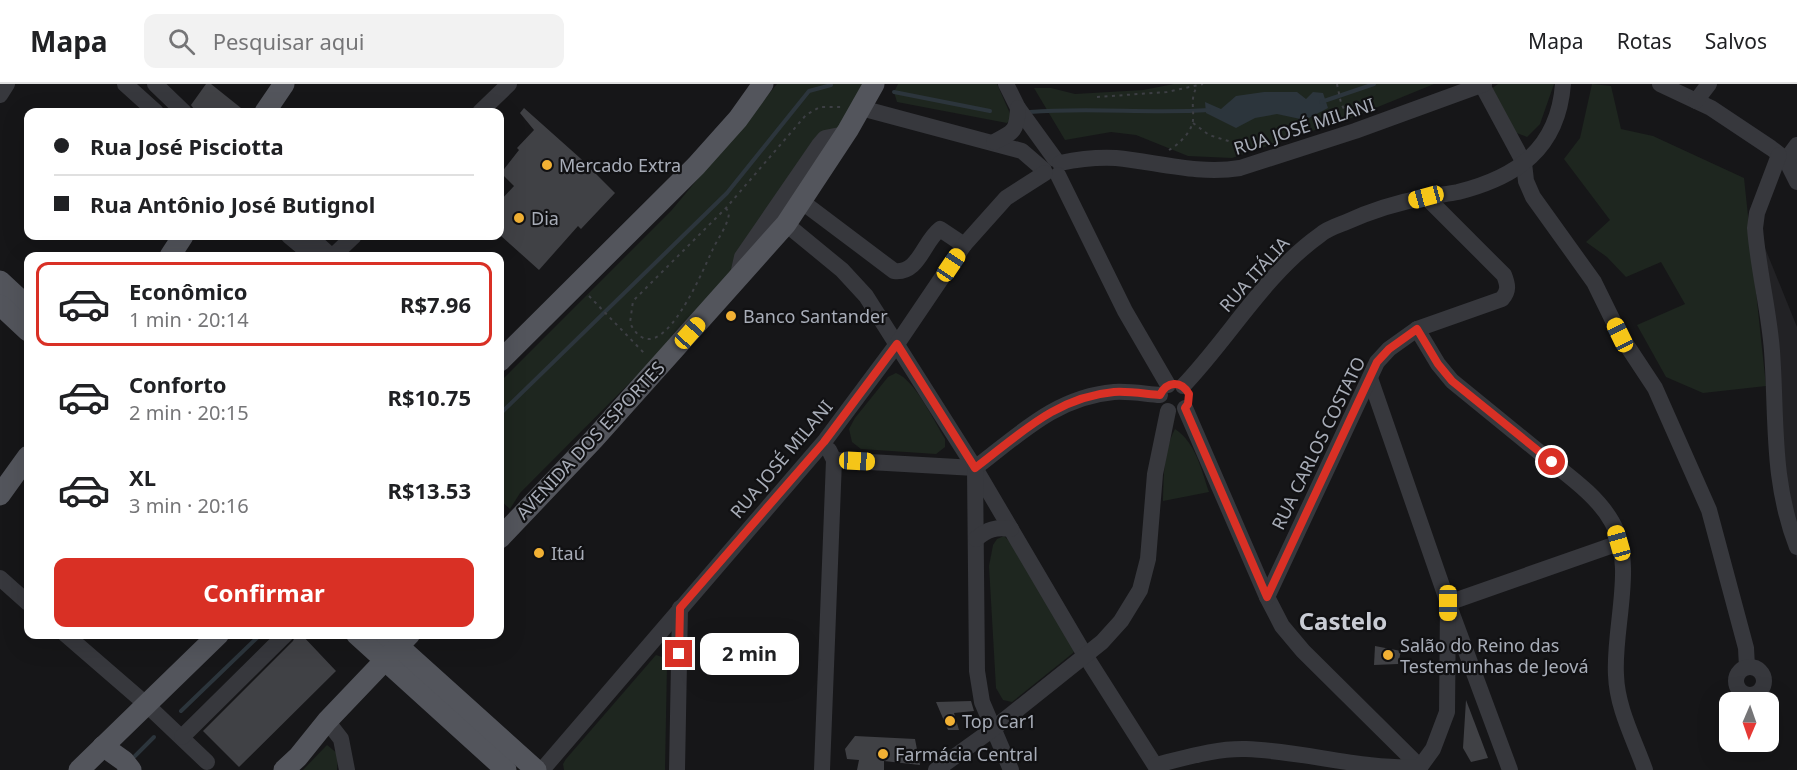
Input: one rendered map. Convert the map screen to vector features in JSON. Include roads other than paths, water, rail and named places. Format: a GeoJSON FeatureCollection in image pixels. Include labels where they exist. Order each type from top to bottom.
{"type":"FeatureCollection","features":[{"type":"Feature","properties":{"kind":"main road"},"geometry":{"type":"LineString","coordinates":[[268,108],[284,84]]}},
{"type":"Feature","properties":{"kind":"main road"},"geometry":{"type":"LineString","coordinates":[[504,357],[696,166],[738,119],[763,84]]}},
{"type":"Feature","properties":{"kind":"main road","name":"AVENIDA DOS ESPORTES"},"geometry":{"type":"LineString","coordinates":[[504,534],[594,439],[786,224],[845,134],[874,84]]}},
{"type":"Feature","properties":{"kind":"main road"},"geometry":{"type":"LineString","coordinates":[[0,281],[24,303]]}},
{"type":"Feature","properties":{"kind":"main road"},"geometry":{"type":"LineString","coordinates":[[0,305],[24,327]]}},
{"type":"Feature","properties":{"kind":"main road"},"geometry":{"type":"LineString","coordinates":[[0,495],[24,462]]}},
{"type":"Feature","properties":{"kind":"main road"},"geometry":{"type":"LineString","coordinates":[[79,770],[214,639]]}},
{"type":"Feature","properties":{"kind":"main road"},"geometry":{"type":"LineString","coordinates":[[376,639],[395,644],[536,770]]}},
{"type":"Feature","properties":{"kind":"main road"},"geometry":{"type":"LineString","coordinates":[[292,766],[327,721],[395,644]]}},
{"type":"Feature","properties":{"kind":"main road"},"geometry":{"type":"LineString","coordinates":[[395,644],[506,770]]}},
{"type":"Feature","properties":{"kind":"main road"},"geometry":{"type":"LineString","coordinates":[[103,746],[124,761],[131,770]]}},
{"type":"Feature","properties":{"kind":"street"},"geometry":{"type":"LineString","coordinates":[[0,95],[7,84]]}},
{"type":"Feature","properties":{"kind":"street"},"geometry":{"type":"LineString","coordinates":[[125,84],[152,108]]}},
{"type":"Feature","properties":{"kind":"street"},"geometry":{"type":"LineString","coordinates":[[155,84],[180,108]]}},
{"type":"Feature","properties":{"kind":"street"},"geometry":{"type":"LineString","coordinates":[[484,108],[508,84]]}},
{"type":"Feature","properties":{"kind":"street"},"geometry":{"type":"LineString","coordinates":[[1006,84],[1053,168],[1125,311],[1170,394],[1177,412],[1185,408],[1267,597],[1282,626],[1303,651],[1420,767]]}},
{"type":"Feature","properties":{"kind":"street","name":"RUA ITÁLIA"},"geometry":{"type":"LineString","coordinates":[[1170,394],[1202,366],[1250,304],[1296,253],[1323,232],[1362,215],[1426,197],[1455,193],[1483,185],[1524,163],[1548,139],[1562,103],[1563,84]]}},
{"type":"Feature","properties":{"kind":"street"},"geometry":{"type":"LineString","coordinates":[[1660,84],[1711,108],[1788,161],[1797,182]]}},
{"type":"Feature","properties":{"kind":"street"},"geometry":{"type":"LineString","coordinates":[[1696,101],[1709,84]]}},
{"type":"Feature","properties":{"kind":"street"},"geometry":{"type":"LineString","coordinates":[[1483,85],[1524,163],[1526,181],[1533,197],[1594,282],[1620,335],[1654,388],[1705,500],[1746,648],[1747,667]]}},
{"type":"Feature","properties":{"kind":"street","name":"RUA JOSÉ MILANI"},"geometry":{"type":"LineString","coordinates":[[542,770],[824,442],[897,344],[964,245],[1006,198],[1053,168],[1092,158],[1114,158],[1222,171],[1240,168],[1483,85]]}},
{"type":"Feature","properties":{"kind":"street"},"geometry":{"type":"LineString","coordinates":[[861,108],[994,142],[1022,151],[1053,168]]}},
{"type":"Feature","properties":{"kind":"street"},"geometry":{"type":"LineString","coordinates":[[994,142],[1011,134],[1016,128],[1018,108]]}},
{"type":"Feature","properties":{"kind":"street"},"geometry":{"type":"LineString","coordinates":[[737,280],[742,257],[819,145],[825,138],[845,134]]}},
{"type":"Feature","properties":{"kind":"street"},"geometry":{"type":"LineString","coordinates":[[1797,145],[1757,213],[1755,228],[1772,350],[1776,460],[1784,505],[1797,547]]}},
{"type":"Feature","properties":{"kind":"street","name":"RUA CARLOS COSTATO"},"geometry":{"type":"LineString","coordinates":[[1267,597],[1377,362],[1389,349],[1417,329],[1502,299],[1507,293],[1508,284],[1504,275],[1426,197]]}},
{"type":"Feature","properties":{"kind":"street"},"geometry":{"type":"LineString","coordinates":[[801,201],[894,271],[903,272],[913,266],[933,234],[940,229],[964,245]]}},
{"type":"Feature","properties":{"kind":"street"},"geometry":{"type":"LineString","coordinates":[[786,224],[842,270],[867,296],[975,468],[1085,655],[1157,768],[1221,750],[1247,749],[1318,763],[1420,767]]}},
{"type":"Feature","properties":{"kind":"street"},"geometry":{"type":"LineString","coordinates":[[295,240],[308,252]]}},
{"type":"Feature","properties":{"kind":"street"},"geometry":{"type":"LineString","coordinates":[[314,240],[327,252]]}},
{"type":"Feature","properties":{"kind":"street"},"geometry":{"type":"LineString","coordinates":[[336,252],[350,240]]}},
{"type":"Feature","properties":{"kind":"street"},"geometry":{"type":"LineString","coordinates":[[1417,329],[1438,364],[1452,381],[1564,472],[1600,504],[1613,523],[1619,543],[1623,582],[1616,654],[1618,696],[1645,770]]}},
{"type":"Feature","properties":{"kind":"street"},"geometry":{"type":"LineString","coordinates":[[1370,378],[1448,603],[1510,770]]}},
{"type":"Feature","properties":{"kind":"street"},"geometry":{"type":"LineString","coordinates":[[834,460],[975,468],[1054,409],[1076,400],[1087,396],[1117,392],[1170,394]]}},
{"type":"Feature","properties":{"kind":"street"},"geometry":{"type":"LineString","coordinates":[[936,770],[993,729],[1102,642],[1121,621],[1140,590],[1148,559],[1155,474],[1170,394]]}},
{"type":"Feature","properties":{"kind":"street"},"geometry":{"type":"LineString","coordinates":[[822,770],[834,460],[824,442]]}},
{"type":"Feature","properties":{"kind":"street"},"geometry":{"type":"LineString","coordinates":[[975,468],[977,671],[982,702],[1011,770]]}},
{"type":"Feature","properties":{"kind":"street"},"geometry":{"type":"LineString","coordinates":[[976,539],[987,530],[998,527],[1011,529]]}},
{"type":"Feature","properties":{"kind":"street"},"geometry":{"type":"LineString","coordinates":[[1448,603],[1619,543]]}},
{"type":"Feature","properties":{"kind":"street"},"geometry":{"type":"LineString","coordinates":[[0,578],[24,599]]}},
{"type":"Feature","properties":{"kind":"street"},"geometry":{"type":"LineString","coordinates":[[1420,767],[1433,749],[1448,712],[1448,603]]}},
{"type":"Feature","properties":{"kind":"street"},"geometry":{"type":"LineString","coordinates":[[677,770],[680,608]]}},
{"type":"Feature","properties":{"kind":"street"},"geometry":{"type":"LineString","coordinates":[[71,639],[147,705],[207,762]]}},
{"type":"Feature","properties":{"kind":"street"},"geometry":{"type":"LineString","coordinates":[[182,737],[281,639]]}},
{"type":"Feature","properties":{"kind":"street"},"geometry":{"type":"LineString","coordinates":[[327,721],[341,739],[347,770]]}},
{"type":"Feature","properties":{"kind":"waterway"},"geometry":{"type":"LineString","coordinates":[[1321,102],[1374,84]]}},
{"type":"Feature","properties":{"kind":"waterway"},"geometry":{"type":"LineString","coordinates":[[504,410],[727,193],[809,91],[831,85]]}},
{"type":"Feature","properties":{"kind":"waterway"},"geometry":{"type":"LineString","coordinates":[[894,92],[990,111]]}},
{"type":"Feature","properties":{"kind":"waterway"},"geometry":{"type":"LineString","coordinates":[[1030,112],[1209,110]]}},
{"type":"Feature","properties":{"kind":"waterway"},"geometry":{"type":"LineString","coordinates":[[181,711],[256,639]]}},
{"type":"Feature","properties":{"kind":"waterway"},"geometry":{"type":"LineString","coordinates":[[135,756],[154,737]]}},
{"type":"Feature","properties":{"kind":"place","name":"Mercado Extra"},"geometry":{"type":"Point","coordinates":[547,165]}},
{"type":"Feature","properties":{"kind":"place","name":"Dia"},"geometry":{"type":"Point","coordinates":[519,218]}},
{"type":"Feature","properties":{"kind":"place","name":"Banco Santander"},"geometry":{"type":"Point","coordinates":[731,316]}},
{"type":"Feature","properties":{"kind":"place","name":"Itaú"},"geometry":{"type":"Point","coordinates":[539,553]}},
{"type":"Feature","properties":{"kind":"place","name":"Salão do Reino das Testemunhas de Jeová"},"geometry":{"type":"Point","coordinates":[1388,655]}},
{"type":"Feature","properties":{"kind":"place","name":"Top Car1"},"geometry":{"type":"Point","coordinates":[950,721]}},
{"type":"Feature","properties":{"kind":"place","name":"Farmácia Central"},"geometry":{"type":"Point","coordinates":[883,754]}},
{"type":"Feature","properties":{"kind":"district","name":"Castelo"},"geometry":{"type":"Point","coordinates":[1343,620]}}]}
